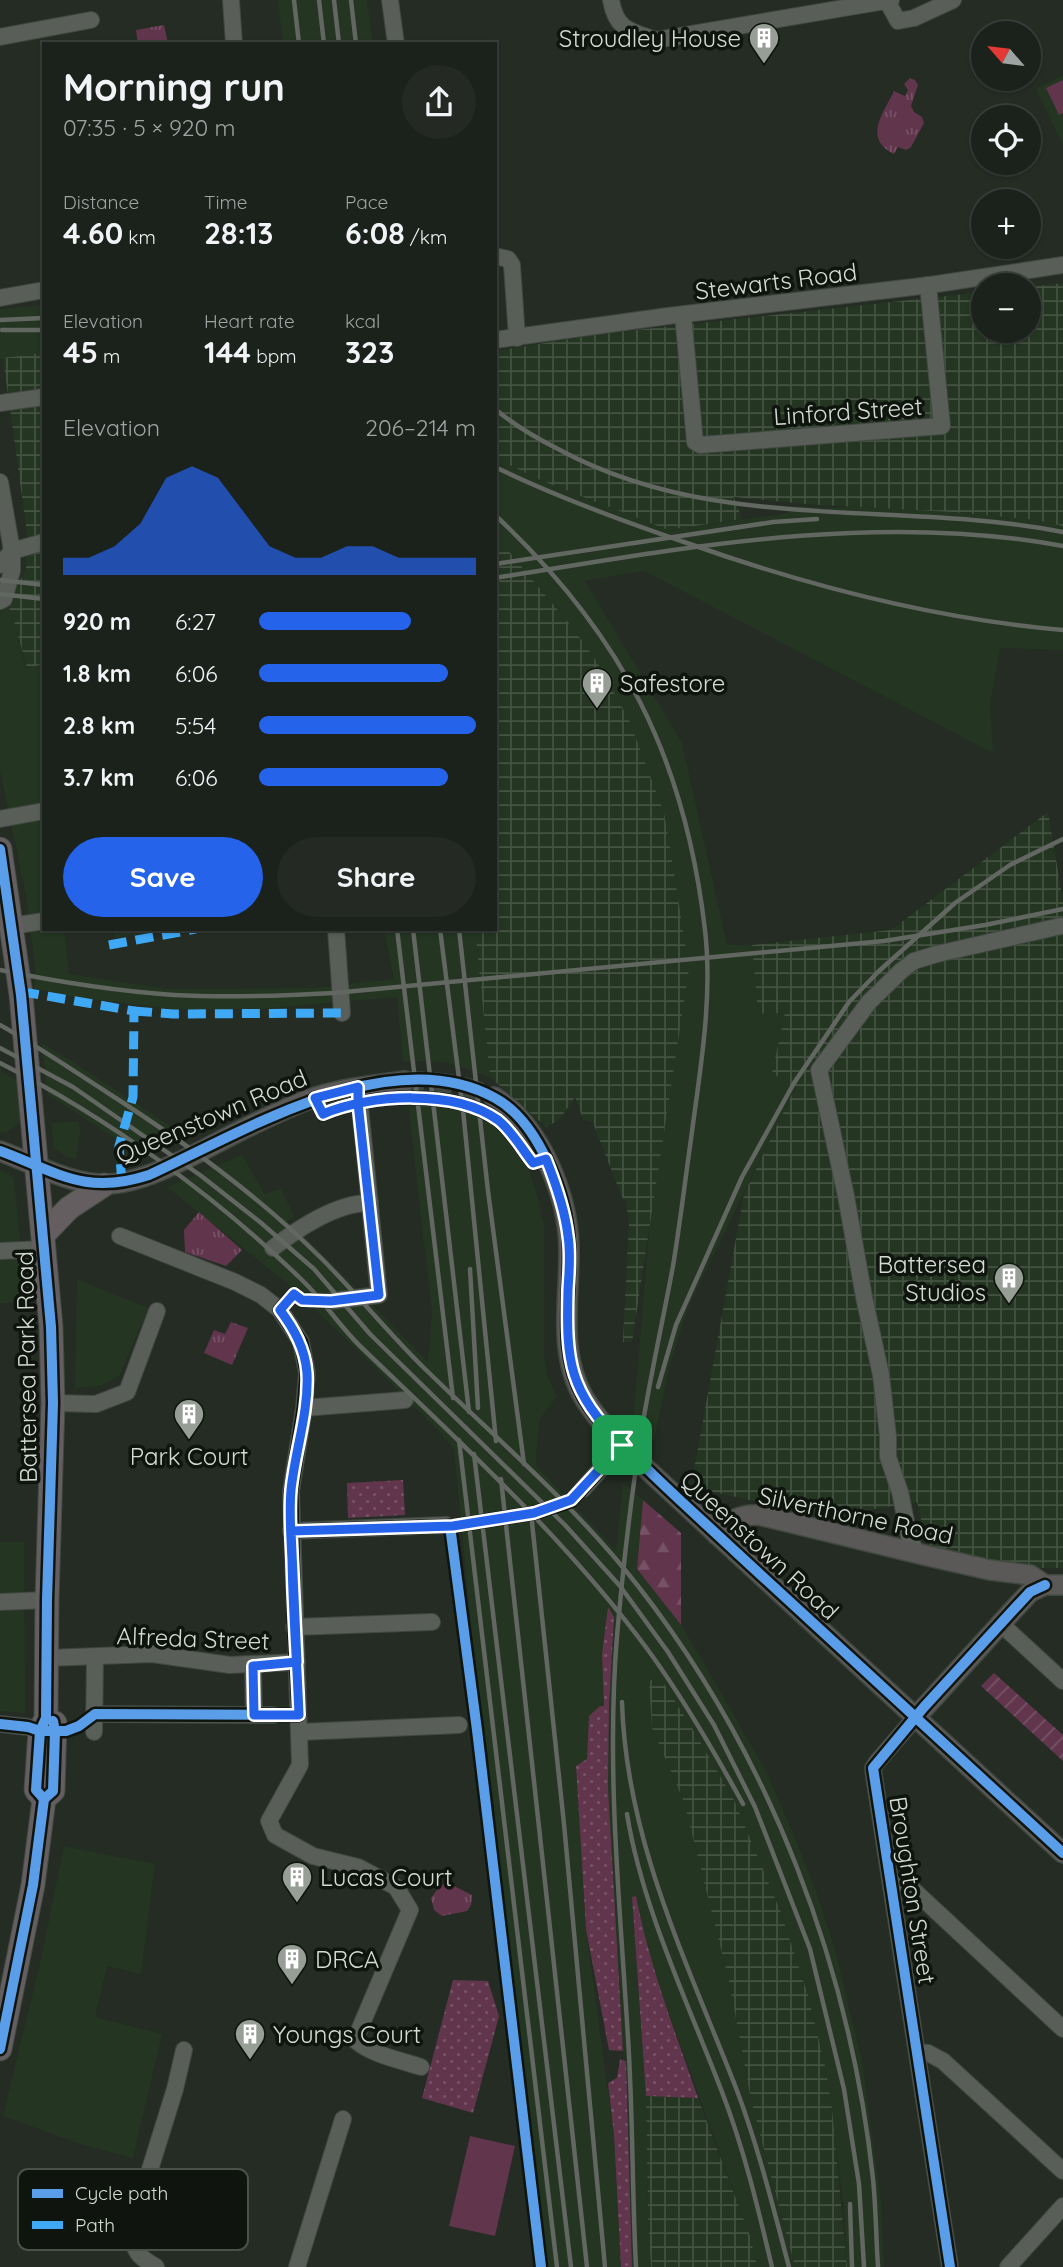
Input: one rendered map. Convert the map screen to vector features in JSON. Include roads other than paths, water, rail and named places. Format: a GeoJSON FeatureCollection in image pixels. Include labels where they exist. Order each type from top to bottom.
{"type":"FeatureCollection","features":[{"type":"Feature","properties":{"kind":"highway","name":"Battersea Park Road"},"geometry":{"type":"LineString","coordinates":[[0,849],[31,1091],[35,1164],[45,1242],[51,1327],[53,1403],[43,1725],[55,1724],[53,1791],[44,1800],[33,1885],[0,2045]]}},
{"type":"Feature","properties":{"kind":"highway"},"geometry":{"type":"LineString","coordinates":[[45,1242],[69,1208],[104,1185]]}},
{"type":"Feature","properties":{"kind":"main road","name":"Queenstown Road"},"geometry":{"type":"LineString","coordinates":[[0,1151],[65,1178],[104,1185],[122,1183],[149,1175],[308,1100],[358,1087],[405,1081]]}},
{"type":"Feature","properties":{"kind":"main road","name":"Queenstown Road"},"geometry":{"type":"LineString","coordinates":[[494,1097],[513,1111],[532,1133],[557,1187],[569,1238],[567,1336],[570,1361],[584,1397],[604,1426],[717,1535],[1063,1853]]}},
{"type":"Feature","properties":{"kind":"main road","name":"Silverthorne Road"},"geometry":{"type":"LineString","coordinates":[[717,1535],[729,1521],[746,1514],[759,1514],[918,1554],[990,1570],[1030,1575],[1054,1585]]}},
{"type":"Feature","properties":{"kind":"main road"},"geometry":{"type":"LineString","coordinates":[[990,1570],[1007,1583],[1015,1595],[1016,1607]]}},
{"type":"Feature","properties":{"kind":"main road","name":"Broughton Street"},"geometry":{"type":"LineString","coordinates":[[915,1717],[1030,1592],[1054,1585]]}},
{"type":"Feature","properties":{"kind":"street"},"geometry":{"type":"LineString","coordinates":[[231,0],[234,42]]}},
{"type":"Feature","properties":{"kind":"street"},"geometry":{"type":"LineString","coordinates":[[390,0],[396,42]]}},
{"type":"Feature","properties":{"kind":"street"},"geometry":{"type":"LineString","coordinates":[[611,0],[620,25],[656,40],[889,0],[898,21],[914,18],[953,0]]}},
{"type":"Feature","properties":{"kind":"street"},"geometry":{"type":"LineString","coordinates":[[0,37],[91,20]]}},
{"type":"Feature","properties":{"kind":"street"},"geometry":{"type":"LineString","coordinates":[[497,256],[508,259],[512,265],[517,338]]}},
{"type":"Feature","properties":{"kind":"street","name":"Stewarts Road"},"geometry":{"type":"LineString","coordinates":[[497,340],[928,285],[1063,265]]}},
{"type":"Feature","properties":{"kind":"street","name":"Linford Street"},"geometry":{"type":"LineString","coordinates":[[683,315],[695,442],[700,445],[942,426],[928,285]]}},
{"type":"Feature","properties":{"kind":"street"},"geometry":{"type":"LineString","coordinates":[[0,298],[42,290]]}},
{"type":"Feature","properties":{"kind":"street"},"geometry":{"type":"LineString","coordinates":[[0,403],[42,397]]}},
{"type":"Feature","properties":{"kind":"street"},"geometry":{"type":"LineString","coordinates":[[0,482],[12,551],[12,571],[4,599],[0,601]]}},
{"type":"Feature","properties":{"kind":"street"},"geometry":{"type":"LineString","coordinates":[[0,565],[12,551],[42,543]]}},
{"type":"Feature","properties":{"kind":"street"},"geometry":{"type":"LineString","coordinates":[[0,818],[42,811]]}},
{"type":"Feature","properties":{"kind":"street"},"geometry":{"type":"LineString","coordinates":[[11,926],[42,921]]}},
{"type":"Feature","properties":{"kind":"street"},"geometry":{"type":"LineString","coordinates":[[918,1554],[910,1541],[900,1492],[888,1457],[881,1375],[818,1070],[869,1003],[914,961],[1061,926]]}},
{"type":"Feature","properties":{"kind":"street"},"geometry":{"type":"LineString","coordinates":[[336,931],[342,1013]]}},
{"type":"Feature","properties":{"kind":"street"},"geometry":{"type":"LineString","coordinates":[[331,1301],[379,1295],[358,1087]]}},
{"type":"Feature","properties":{"kind":"street"},"geometry":{"type":"LineString","coordinates":[[273,1248],[299,1228],[356,1203],[370,1203]]}},
{"type":"Feature","properties":{"kind":"street"},"geometry":{"type":"LineString","coordinates":[[120,1236],[261,1295],[280,1310],[301,1342],[307,1373],[291,1492],[293,1627],[297,1662],[300,1765],[269,1821],[275,1835],[313,1856],[358,1867],[396,1887],[410,1910],[355,2040],[375,2052],[421,2067]]}},
{"type":"Feature","properties":{"kind":"street"},"geometry":{"type":"LineString","coordinates":[[0,1251],[45,1242]]}},
{"type":"Feature","properties":{"kind":"street"},"geometry":{"type":"LineString","coordinates":[[53,1403],[96,1404],[127,1392],[157,1311]]}},
{"type":"Feature","properties":{"kind":"street"},"geometry":{"type":"LineString","coordinates":[[304,1408],[405,1400]]}},
{"type":"Feature","properties":{"kind":"street"},"geometry":{"type":"LineString","coordinates":[[583,1489],[622,1445]]}},
{"type":"Feature","properties":{"kind":"street"},"geometry":{"type":"LineString","coordinates":[[291,1531],[446,1525]]}},
{"type":"Feature","properties":{"kind":"street"},"geometry":{"type":"LineString","coordinates":[[0,1602],[47,1600]]}},
{"type":"Feature","properties":{"kind":"street","name":"Alfreda Street"},"geometry":{"type":"LineString","coordinates":[[293,1627],[432,1622]]}},
{"type":"Feature","properties":{"kind":"street"},"geometry":{"type":"LineString","coordinates":[[1001,1624],[1063,1681]]}},
{"type":"Feature","properties":{"kind":"street","name":"Alfreda Street"},"geometry":{"type":"LineString","coordinates":[[47,1658],[152,1654],[230,1665],[297,1662]]}},
{"type":"Feature","properties":{"kind":"street"},"geometry":{"type":"LineString","coordinates":[[94,1732],[95,1658]]}},
{"type":"Feature","properties":{"kind":"street"},"geometry":{"type":"LineString","coordinates":[[253,1666],[254,1715]]}},
{"type":"Feature","properties":{"kind":"street"},"geometry":{"type":"LineString","coordinates":[[95,1714],[273,1716]]}},
{"type":"Feature","properties":{"kind":"street","name":"Broughton Street"},"geometry":{"type":"LineString","coordinates":[[915,1717],[873,1768],[950,2267]]}},
{"type":"Feature","properties":{"kind":"street"},"geometry":{"type":"LineString","coordinates":[[0,1724],[27,1727],[43,1725]]}},
{"type":"Feature","properties":{"kind":"street"},"geometry":{"type":"LineString","coordinates":[[300,1732],[459,1725]]}},
{"type":"Feature","properties":{"kind":"street"},"geometry":{"type":"LineString","coordinates":[[891,1884],[907,1884],[1063,2029]]}},
{"type":"Feature","properties":{"kind":"street"},"geometry":{"type":"LineString","coordinates":[[150,2169],[184,2050]]}},
{"type":"Feature","properties":{"kind":"street"},"geometry":{"type":"LineString","coordinates":[[917,2052],[928,2053],[943,2061],[1063,2171]]}},
{"type":"Feature","properties":{"kind":"street"},"geometry":{"type":"LineString","coordinates":[[297,2267],[344,2119]]}},
{"type":"Feature","properties":{"kind":"street"},"geometry":{"type":"LineString","coordinates":[[1008,2267],[1063,2206]]}},
{"type":"Feature","properties":{"kind":"street"},"geometry":{"type":"LineString","coordinates":[[136,2250],[138,2255],[156,2267]]}},
{"type":"Feature","properties":{"kind":"tunnel"},"geometry":{"type":"LineString","coordinates":[[405,1081],[450,1084],[494,1097]]}},
{"type":"Feature","properties":{"kind":"railway"},"geometry":{"type":"LineString","coordinates":[[294,0],[299,42]]}},
{"type":"Feature","properties":{"kind":"railway"},"geometry":{"type":"LineString","coordinates":[[319,0],[324,42]]}},
{"type":"Feature","properties":{"kind":"railway"},"geometry":{"type":"LineString","coordinates":[[334,0],[339,42]]}},
{"type":"Feature","properties":{"kind":"railway"},"geometry":{"type":"LineString","coordinates":[[351,0],[356,42]]}},
{"type":"Feature","properties":{"kind":"railway"},"geometry":{"type":"LineString","coordinates":[[0,320],[42,318]]}},
{"type":"Feature","properties":{"kind":"railway"},"geometry":{"type":"LineString","coordinates":[[2,330],[42,330]]}},
{"type":"Feature","properties":{"kind":"railway"},"geometry":{"type":"LineString","coordinates":[[497,410],[525,431],[558,449],[618,476],[680,494],[742,504],[999,522],[1063,532]]}},
{"type":"Feature","properties":{"kind":"railway"},"geometry":{"type":"LineString","coordinates":[[497,468],[614,517],[733,559],[825,587],[967,618],[1063,630]]}},
{"type":"Feature","properties":{"kind":"railway"},"geometry":{"type":"LineString","coordinates":[[497,517],[540,560],[579,606],[612,653],[640,702],[663,754],[682,809],[705,930],[707,982],[701,1061],[676,1250],[634,1480],[614,1686],[615,1837],[630,2067],[636,2267]]}},
{"type":"Feature","properties":{"kind":"railway"},"geometry":{"type":"LineString","coordinates":[[497,564],[773,522],[817,519]]}},
{"type":"Feature","properties":{"kind":"railway"},"geometry":{"type":"LineString","coordinates":[[497,578],[707,545],[850,533],[921,532],[992,536],[1063,546]]}},
{"type":"Feature","properties":{"kind":"railway"},"geometry":{"type":"LineString","coordinates":[[0,580],[42,585]]}},
{"type":"Feature","properties":{"kind":"railway"},"geometry":{"type":"LineString","coordinates":[[0,594],[42,599]]}},
{"type":"Feature","properties":{"kind":"railway"},"geometry":{"type":"LineString","coordinates":[[658,1387],[676,1325],[742,1177],[794,1083],[849,1002],[879,971],[955,903],[1010,865],[1063,839]]}},
{"type":"Feature","properties":{"kind":"railway"},"geometry":{"type":"LineString","coordinates":[[0,970],[87,986],[174,995],[334,993],[884,941],[1063,909]]}},
{"type":"Feature","properties":{"kind":"railway"},"geometry":{"type":"LineString","coordinates":[[397,931],[453,1398]]}},
{"type":"Feature","properties":{"kind":"railway"},"geometry":{"type":"LineString","coordinates":[[413,931],[469,1412]]}},
{"type":"Feature","properties":{"kind":"railway"},"geometry":{"type":"LineString","coordinates":[[440,931],[463,1110],[496,1441]]}},
{"type":"Feature","properties":{"kind":"railway"},"geometry":{"type":"LineString","coordinates":[[459,931],[488,1191],[524,1464]]}},
{"type":"Feature","properties":{"kind":"railway"},"geometry":{"type":"LineString","coordinates":[[0,1025],[192,1150],[246,1191],[298,1236],[420,1364],[587,1527],[638,1586],[685,1651],[727,1720],[764,1792],[796,1866],[823,1942],[845,2020],[862,2099],[873,2179],[878,2267]]}},
{"type":"Feature","properties":{"kind":"railway"},"geometry":{"type":"LineString","coordinates":[[0,1048],[73,1087],[200,1175],[314,1269],[370,1334],[565,1525],[620,1586],[668,1652],[714,1725],[755,1807],[810,1949],[844,2089],[859,2184],[864,2267]]}},
{"type":"Feature","properties":{"kind":"railway"},"geometry":{"type":"LineString","coordinates":[[0,1063],[80,1108],[159,1160],[234,1218],[302,1280],[354,1340],[474,1456],[583,1569],[674,1687],[743,1804]]}},
{"type":"Feature","properties":{"kind":"railway"},"geometry":{"type":"LineString","coordinates":[[470,1269],[478,1408]]}},
{"type":"Feature","properties":{"kind":"railway"},"geometry":{"type":"LineString","coordinates":[[459,1440],[557,2267]]}},
{"type":"Feature","properties":{"kind":"railway"},"geometry":{"type":"LineString","coordinates":[[474,1454],[571,2267]]}},
{"type":"Feature","properties":{"kind":"railway"},"geometry":{"type":"LineString","coordinates":[[501,1479],[587,2267]]}},
{"type":"Feature","properties":{"kind":"railway"},"geometry":{"type":"LineString","coordinates":[[531,1513],[564,1824],[605,2267]]}},
{"type":"Feature","properties":{"kind":"railway"},"geometry":{"type":"LineString","coordinates":[[622,1702],[626,1753],[647,1852],[679,1947],[744,2110],[789,2267]]}},
{"type":"Feature","properties":{"kind":"railway"},"geometry":{"type":"LineString","coordinates":[[627,1814],[643,1884],[737,2135],[772,2267]]}},
{"type":"Feature","properties":{"kind":"railway"},"geometry":{"type":"LineString","coordinates":[[850,2204],[852,2267]]}},
{"type":"Feature","properties":{"kind":"place","name":"Stroudley House"},"geometry":{"type":"Point","coordinates":[764,65]}},
{"type":"Feature","properties":{"kind":"place","name":"Safestore"},"geometry":{"type":"Point","coordinates":[597,710]}},
{"type":"Feature","properties":{"kind":"place","name":"Battersea Studios"},"geometry":{"type":"Point","coordinates":[1009,1305]}},
{"type":"Feature","properties":{"kind":"place","name":"Park Court"},"geometry":{"type":"Point","coordinates":[189,1441]}},
{"type":"Feature","properties":{"kind":"place","name":"Lucas Court"},"geometry":{"type":"Point","coordinates":[297,1904]}},
{"type":"Feature","properties":{"kind":"place","name":"DRCA"},"geometry":{"type":"Point","coordinates":[292,1986]}},
{"type":"Feature","properties":{"kind":"place","name":"Youngs Court"},"geometry":{"type":"Point","coordinates":[250,2061]}}]}
